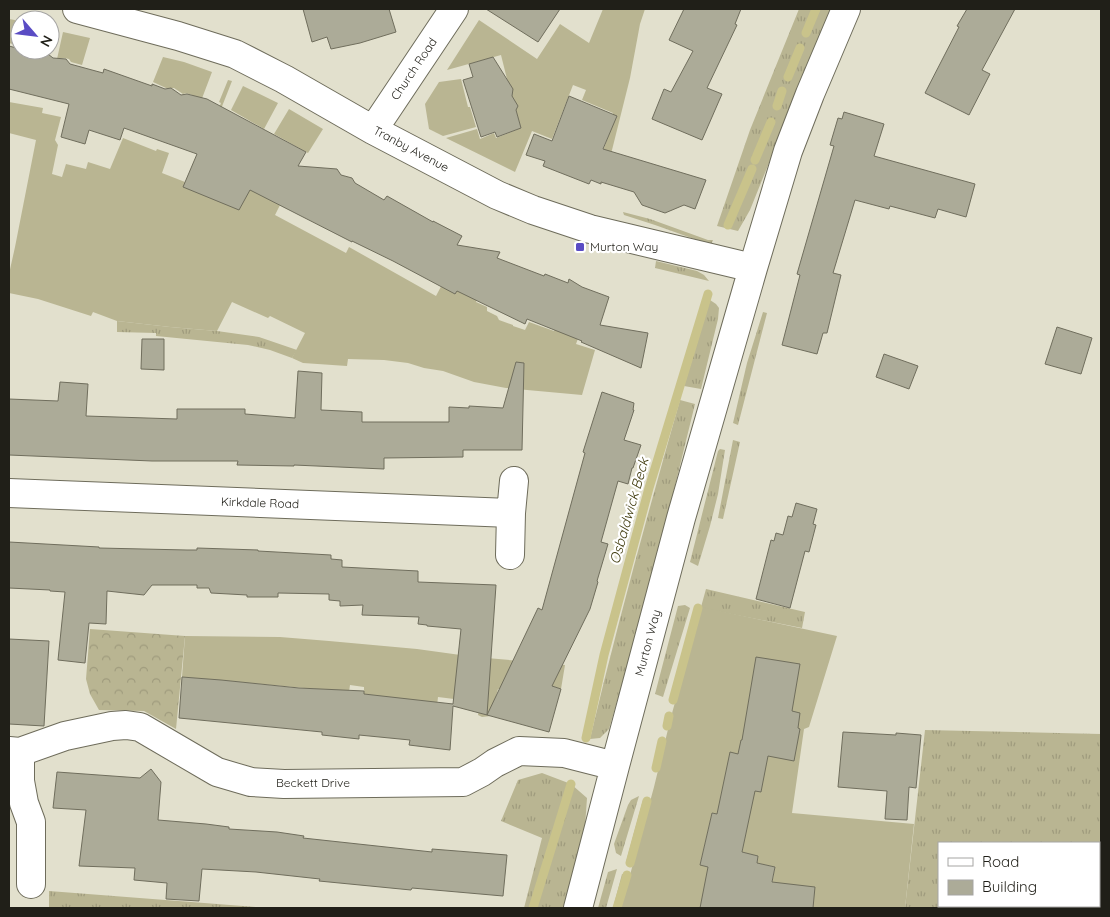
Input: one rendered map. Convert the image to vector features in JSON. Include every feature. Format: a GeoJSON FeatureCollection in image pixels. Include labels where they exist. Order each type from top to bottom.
{"type":"FeatureCollection","features":[{"type":"Feature","properties":{"kind":"street","name":"Tranby Avenue"},"geometry":{"type":"LineString","coordinates":[[77,9],[178,36],[235,54],[284,79],[373,130],[497,195],[533,210],[590,229],[742,266]]}},
{"type":"Feature","properties":{"kind":"street","name":"Church Road"},"geometry":{"type":"LineString","coordinates":[[373,130],[454,9]]}},
{"type":"Feature","properties":{"kind":"street","name":"Murton Way"},"geometry":{"type":"LineString","coordinates":[[578,908],[602,763],[681,518],[742,266],[846,9]]}},
{"type":"Feature","properties":{"kind":"street"},"geometry":{"type":"LineString","coordinates":[[510,556],[514,481]]}},
{"type":"Feature","properties":{"kind":"street","name":"Kirkdale Road"},"geometry":{"type":"LineString","coordinates":[[9,493],[511,513]]}},
{"type":"Feature","properties":{"kind":"street","name":"Beckett Drive"},"geometry":{"type":"LineString","coordinates":[[31,884],[31,822],[24,804],[14,752],[65,736],[112,726],[140,727],[217,772],[251,782],[284,784],[463,782],[519,751],[564,753],[602,763]]}},
{"type":"Feature","properties":{"kind":"green space"},"geometry":{"type":"Polygon","coordinates":[[[603,9],[645,9],[609,162],[600,159],[611,129],[607,127],[613,113],[582,100],[586,90],[573,85],[552,139],[532,131],[515,172],[446,138],[477,129],[480,139],[494,133],[496,138],[521,128],[501,55],[447,70],[479,20],[537,59],[560,24],[589,43],[603,9]]]}},
{"type":"Feature","properties":{"kind":"green space"},"geometry":{"type":"Polygon","coordinates":[[[799,9],[831,9],[750,210],[738,231],[717,226],[750,130],[799,9]]]}},
{"type":"Feature","properties":{"kind":"green space"},"geometry":{"type":"Polygon","coordinates":[[[9,19],[10,43],[9,43],[9,19]]]}},
{"type":"Feature","properties":{"kind":"green space"},"geometry":{"type":"Polygon","coordinates":[[[63,32],[90,38],[82,65],[71,62],[69,59],[60,59],[63,32]]]}},
{"type":"Feature","properties":{"kind":"green space"},"geometry":{"type":"Polygon","coordinates":[[[163,57],[212,72],[201,101],[190,94],[183,94],[174,88],[166,88],[153,82],[163,57]]]}},
{"type":"Feature","properties":{"kind":"green space"},"geometry":{"type":"Polygon","coordinates":[[[461,79],[468,107],[470,107],[476,127],[443,136],[429,129],[425,104],[439,82],[461,79]]]}},
{"type":"Feature","properties":{"kind":"green space"},"geometry":{"type":"Polygon","coordinates":[[[228,80],[232,81],[221,109],[219,108],[221,103],[219,102],[228,80]]]}},
{"type":"Feature","properties":{"kind":"green space"},"geometry":{"type":"Polygon","coordinates":[[[243,86],[278,103],[264,129],[231,110],[243,86]]]}},
{"type":"Feature","properties":{"kind":"green space"},"geometry":{"type":"Polygon","coordinates":[[[9,102],[43,108],[42,113],[61,117],[55,140],[58,145],[52,174],[62,177],[66,164],[86,169],[88,162],[110,169],[123,138],[156,151],[157,149],[169,153],[162,173],[185,182],[196,157],[280,205],[275,215],[346,253],[349,247],[436,296],[446,277],[480,292],[476,302],[487,307],[487,311],[497,316],[499,320],[513,326],[525,330],[529,322],[554,331],[556,326],[580,333],[576,344],[595,350],[582,395],[506,388],[474,382],[443,371],[384,360],[348,359],[347,366],[303,363],[292,358],[305,333],[270,316],[268,318],[232,302],[217,331],[117,321],[93,312],[91,316],[38,299],[9,293],[9,274],[36,140],[9,133],[9,102]]]}},
{"type":"Feature","properties":{"kind":"green space"},"geometry":{"type":"Polygon","coordinates":[[[289,109],[323,129],[308,153],[274,134],[289,109]]]}},
{"type":"Feature","properties":{"kind":"green space"},"geometry":{"type":"Polygon","coordinates":[[[623,212],[713,240],[711,245],[624,215],[623,212]]]}},
{"type":"Feature","properties":{"kind":"green space"},"geometry":{"type":"Polygon","coordinates":[[[656,261],[697,271],[709,281],[655,268],[656,261]]]}},
{"type":"Feature","properties":{"kind":"green space"},"geometry":{"type":"Polygon","coordinates":[[[710,300],[719,308],[718,319],[701,389],[684,386],[710,300]]]}},
{"type":"Feature","properties":{"kind":"green space"},"geometry":{"type":"Polygon","coordinates":[[[763,312],[767,313],[738,425],[733,423],[747,363],[763,312]]]}},
{"type":"Feature","properties":{"kind":"green space"},"geometry":{"type":"Polygon","coordinates":[[[117,321],[259,337],[297,350],[292,358],[248,345],[156,336],[156,333],[117,332],[117,321]]]}},
{"type":"Feature","properties":{"kind":"green space"},"geometry":{"type":"Polygon","coordinates":[[[680,400],[695,404],[651,584],[609,729],[600,738],[590,739],[633,569],[680,400]]]}},
{"type":"Feature","properties":{"kind":"green space"},"geometry":{"type":"Polygon","coordinates":[[[733,440],[740,442],[723,519],[718,518],[733,440]]]}},
{"type":"Feature","properties":{"kind":"green space"},"geometry":{"type":"Polygon","coordinates":[[[720,449],[725,450],[718,494],[698,566],[690,562],[720,449]]]}},
{"type":"Feature","properties":{"kind":"green space"},"geometry":{"type":"Polygon","coordinates":[[[706,589],[805,612],[802,628],[701,608],[676,700],[670,699],[695,606],[701,607],[706,589]]]}},
{"type":"Feature","properties":{"kind":"green space"},"geometry":{"type":"Polygon","coordinates":[[[685,605],[690,608],[663,697],[655,694],[678,606],[685,605]]]}},
{"type":"Feature","properties":{"kind":"green space"},"geometry":{"type":"Polygon","coordinates":[[[701,607],[837,636],[809,727],[804,729],[792,813],[914,824],[905,908],[621,908],[701,607]],[[712,813],[700,865],[736,873],[770,895],[775,867],[757,863],[758,856],[742,852],[748,821],[712,813]]]}},
{"type":"Feature","properties":{"kind":"green space"},"geometry":{"type":"Polygon","coordinates":[[[90,629],[185,636],[176,729],[144,711],[99,710],[90,694],[86,679],[90,629]]]}},
{"type":"Feature","properties":{"kind":"green space"},"geometry":{"type":"Polygon","coordinates":[[[185,636],[280,637],[565,665],[561,689],[512,674],[506,691],[498,689],[491,716],[482,717],[478,715],[486,666],[454,699],[438,697],[437,706],[364,694],[364,687],[350,685],[349,692],[182,677],[185,636]]]}},
{"type":"Feature","properties":{"kind":"green space"},"geometry":{"type":"Polygon","coordinates":[[[925,730],[1101,734],[1101,908],[905,908],[925,730]]]}},
{"type":"Feature","properties":{"kind":"green space"},"geometry":{"type":"Polygon","coordinates":[[[542,773],[571,784],[587,798],[584,841],[565,908],[524,908],[542,838],[501,821],[518,780],[542,773]]]}},
{"type":"Feature","properties":{"kind":"green space"},"geometry":{"type":"Polygon","coordinates":[[[639,796],[621,856],[616,853],[614,844],[628,805],[631,800],[639,796]]]}},
{"type":"Feature","properties":{"kind":"green space"},"geometry":{"type":"Polygon","coordinates":[[[643,800],[650,802],[633,864],[626,862],[643,800]]]}},
{"type":"Feature","properties":{"kind":"green space"},"geometry":{"type":"Polygon","coordinates":[[[617,869],[606,908],[598,908],[608,872],[617,869]]]}},
{"type":"Feature","properties":{"kind":"green space"},"geometry":{"type":"Polygon","coordinates":[[[622,874],[630,876],[621,908],[613,908],[622,874]]]}},
{"type":"Feature","properties":{"kind":"green space"},"geometry":{"type":"Polygon","coordinates":[[[49,891],[268,908],[49,908],[49,891]]]}},
{"type":"Feature","properties":{"kind":"building"},"geometry":{"type":"Polygon","coordinates":[[[303,9],[389,9],[396,32],[360,43],[331,49],[327,37],[312,42],[303,9]]]}},
{"type":"Feature","properties":{"kind":"building"},"geometry":{"type":"Polygon","coordinates":[[[486,9],[560,9],[538,42],[486,9]]]}},
{"type":"Feature","properties":{"kind":"building"},"geometry":{"type":"Polygon","coordinates":[[[684,9],[741,9],[735,24],[737,25],[707,88],[722,94],[702,140],[652,119],[664,89],[671,92],[693,51],[669,40],[684,9]]]}},
{"type":"Feature","properties":{"kind":"building"},"geometry":{"type":"Polygon","coordinates":[[[967,9],[1015,9],[982,70],[990,74],[969,115],[925,93],[967,9]]]}},
{"type":"Feature","properties":{"kind":"building"},"geometry":{"type":"Polygon","coordinates":[[[9,46],[10,60],[66,59],[70,64],[103,73],[104,69],[152,86],[152,84],[165,89],[171,88],[181,95],[187,94],[207,99],[306,152],[298,166],[337,169],[341,175],[352,178],[355,183],[384,200],[387,196],[462,236],[457,245],[500,252],[497,258],[568,283],[569,279],[582,287],[609,297],[600,325],[648,333],[641,368],[582,341],[527,319],[525,324],[457,291],[455,294],[250,190],[239,210],[183,187],[197,154],[124,128],[120,140],[89,130],[85,144],[61,137],[69,104],[9,89],[9,46]]]}},
{"type":"Feature","properties":{"kind":"building"},"geometry":{"type":"Polygon","coordinates":[[[493,57],[513,89],[512,96],[518,106],[516,110],[521,128],[497,137],[495,132],[481,137],[463,80],[473,77],[469,64],[493,57]]]}},
{"type":"Feature","properties":{"kind":"building"},"geometry":{"type":"Polygon","coordinates":[[[569,96],[617,116],[603,149],[706,180],[695,209],[684,205],[665,213],[642,205],[634,192],[591,180],[589,184],[543,166],[545,161],[526,155],[534,134],[552,141],[569,96]]]}},
{"type":"Feature","properties":{"kind":"building"},"geometry":{"type":"Polygon","coordinates":[[[844,112],[884,124],[874,156],[975,184],[966,217],[938,209],[935,218],[890,206],[889,209],[855,200],[833,273],[841,275],[827,333],[823,333],[817,354],[782,345],[800,275],[797,274],[834,146],[830,145],[838,118],[842,119],[844,112]]]}},
{"type":"Feature","properties":{"kind":"building"},"geometry":{"type":"Polygon","coordinates":[[[1057,327],[1092,338],[1081,374],[1045,364],[1057,327]]]}},
{"type":"Feature","properties":{"kind":"building"},"geometry":{"type":"Polygon","coordinates":[[[142,339],[164,339],[164,370],[141,369],[142,339]]]}},
{"type":"Feature","properties":{"kind":"building"},"geometry":{"type":"Polygon","coordinates":[[[884,354],[918,366],[909,389],[876,377],[884,354]]]}},
{"type":"Feature","properties":{"kind":"building"},"geometry":{"type":"Polygon","coordinates":[[[516,362],[524,363],[522,450],[463,450],[463,457],[384,458],[384,469],[294,465],[237,465],[238,461],[152,461],[9,455],[9,399],[58,401],[60,382],[88,384],[86,416],[177,419],[177,409],[245,409],[245,414],[295,418],[298,371],[322,373],[321,410],[362,412],[362,422],[449,422],[449,407],[503,408],[516,362]]]}},
{"type":"Feature","properties":{"kind":"building"},"geometry":{"type":"Polygon","coordinates":[[[602,392],[634,403],[634,410],[624,440],[641,445],[628,484],[618,481],[601,542],[608,544],[590,609],[552,686],[561,689],[549,732],[487,715],[538,608],[542,610],[585,453],[583,452],[602,392]]]}},
{"type":"Feature","properties":{"kind":"building"},"geometry":{"type":"Polygon","coordinates":[[[796,503],[817,509],[813,524],[816,525],[809,552],[805,551],[790,608],[756,599],[771,540],[774,541],[776,533],[783,535],[788,516],[792,517],[796,503]]]}},
{"type":"Feature","properties":{"kind":"building"},"geometry":{"type":"Polygon","coordinates":[[[9,542],[99,548],[197,550],[197,548],[331,555],[331,559],[342,560],[342,567],[418,571],[418,582],[496,585],[487,715],[453,706],[450,750],[409,745],[410,740],[359,735],[359,739],[322,735],[322,732],[179,718],[182,677],[299,688],[364,691],[364,694],[453,704],[461,629],[418,624],[419,617],[362,615],[363,605],[340,606],[340,601],[329,600],[329,594],[278,593],[278,597],[247,597],[247,595],[211,593],[209,588],[197,588],[197,585],[152,585],[144,595],[107,591],[106,624],[89,623],[85,663],[58,660],[65,592],[9,588],[9,542]]]}},
{"type":"Feature","properties":{"kind":"building"},"geometry":{"type":"Polygon","coordinates":[[[9,639],[49,641],[44,726],[9,724],[9,639]]]}},
{"type":"Feature","properties":{"kind":"building"},"geometry":{"type":"Polygon","coordinates":[[[756,657],[800,664],[792,711],[800,713],[798,728],[800,729],[794,761],[768,756],[761,792],[755,791],[742,852],[758,856],[757,863],[775,867],[772,882],[815,887],[813,908],[700,908],[708,867],[700,865],[712,813],[717,814],[730,752],[738,754],[742,740],[756,657]]]}},
{"type":"Feature","properties":{"kind":"building"},"geometry":{"type":"Polygon","coordinates":[[[843,732],[921,735],[916,788],[909,787],[907,820],[885,819],[887,791],[838,787],[843,732]]]}},
{"type":"Feature","properties":{"kind":"building"},"geometry":{"type":"Polygon","coordinates":[[[151,769],[161,782],[158,820],[206,824],[229,827],[229,829],[277,832],[304,836],[303,838],[432,852],[432,849],[507,855],[503,896],[412,888],[411,890],[319,881],[320,879],[256,872],[202,869],[199,901],[166,899],[167,883],[134,880],[135,868],[79,866],[86,810],[53,808],[57,772],[140,778],[151,769]]]}},
{"type":"Feature","properties":{"kind":"waterway","name":"Osbaldwick Beck"},"geometry":{"type":"LineString","coordinates":[[806,33],[816,9]]}},
{"type":"Feature","properties":{"kind":"waterway","name":"Osbaldwick Beck"},"geometry":{"type":"LineString","coordinates":[[788,77],[800,48]]}},
{"type":"Feature","properties":{"kind":"waterway","name":"Osbaldwick Beck"},"geometry":{"type":"LineString","coordinates":[[777,106],[782,91]]}},
{"type":"Feature","properties":{"kind":"waterway","name":"Osbaldwick Beck"},"geometry":{"type":"LineString","coordinates":[[755,160],[771,122]]}},
{"type":"Feature","properties":{"kind":"waterway","name":"Osbaldwick Beck"},"geometry":{"type":"LineString","coordinates":[[728,225],[752,169]]}},
{"type":"Feature","properties":{"kind":"waterway","name":"Osbaldwick Beck"},"geometry":{"type":"LineString","coordinates":[[586,738],[604,655],[649,488],[708,294]]}},
{"type":"Feature","properties":{"kind":"waterway"},"geometry":{"type":"LineString","coordinates":[[673,700],[698,608]]}},
{"type":"Feature","properties":{"kind":"waterway"},"geometry":{"type":"LineString","coordinates":[[667,726],[669,716]]}},
{"type":"Feature","properties":{"kind":"waterway"},"geometry":{"type":"LineString","coordinates":[[656,768],[662,741]]}},
{"type":"Feature","properties":{"kind":"waterway","name":"Osbaldwick Beck"},"geometry":{"type":"LineString","coordinates":[[533,908],[571,784]]}},
{"type":"Feature","properties":{"kind":"waterway"},"geometry":{"type":"LineString","coordinates":[[630,863],[647,801]]}},
{"type":"Feature","properties":{"kind":"waterway"},"geometry":{"type":"LineString","coordinates":[[617,908],[627,875]]}},
{"type":"Feature","properties":{"kind":"place","name":"Murton Way"},"geometry":{"type":"Point","coordinates":[580,247]}}]}
